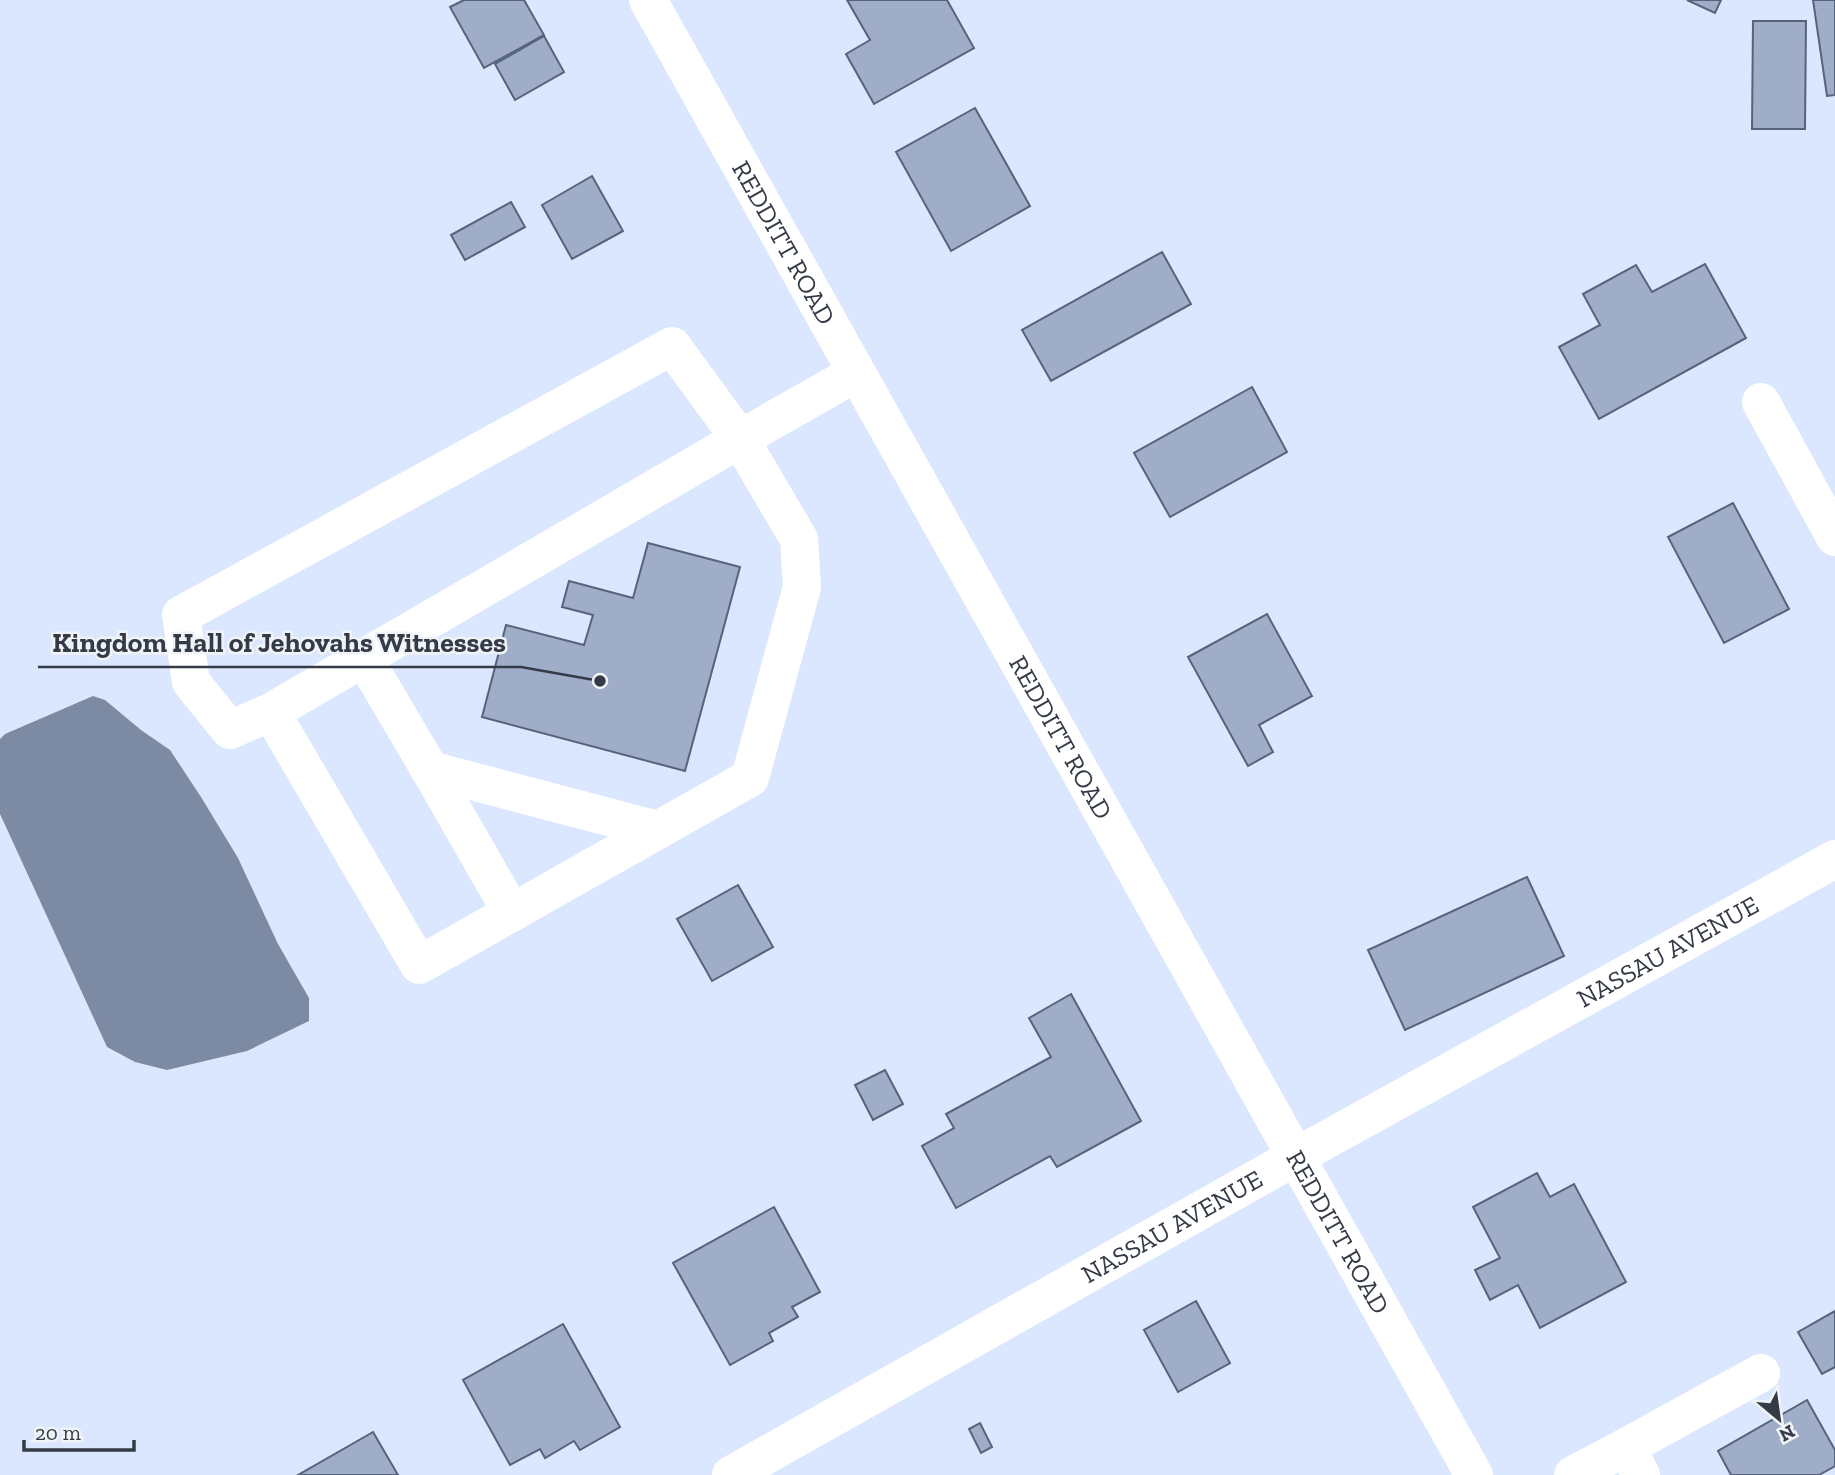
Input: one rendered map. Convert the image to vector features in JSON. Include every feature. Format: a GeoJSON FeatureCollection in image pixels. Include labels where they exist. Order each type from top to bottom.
{"type":"FeatureCollection","features":[{"type":"Feature","properties":{"kind":"street","name":"REDDITT ROAD"},"geometry":{"type":"LineString","coordinates":[[648,0],[1475,1475]]}},
{"type":"Feature","properties":{"kind":"street"},"geometry":{"type":"LineString","coordinates":[[271,712],[419,965],[750,778],[802,587],[799,539],[740,439],[672,346],[181,615],[191,682],[230,730],[271,712],[740,439],[856,373]]}},
{"type":"Feature","properties":{"kind":"street"},"geometry":{"type":"LineString","coordinates":[[1761,402],[1835,537]]}},
{"type":"Feature","properties":{"kind":"street"},"geometry":{"type":"LineString","coordinates":[[364,658],[512,913]]}},
{"type":"Feature","properties":{"kind":"street"},"geometry":{"type":"LineString","coordinates":[[430,771],[658,830]]}},
{"type":"Feature","properties":{"kind":"street","name":"NASSAU AVENUE"},"geometry":{"type":"LineString","coordinates":[[731,1475],[1295,1157],[1835,859]]}},
{"type":"Feature","properties":{"kind":"street"},"geometry":{"type":"LineString","coordinates":[[1573,1475],[1634,1461],[1761,1373]]}},
{"type":"Feature","properties":{"kind":"water"},"geometry":{"type":"Polygon","coordinates":[[[93,696],[105,700],[170,750],[238,858],[278,944],[309,998],[309,1021],[247,1051],[167,1070],[135,1062],[107,1047],[0,814],[0,739],[5,734],[93,696]]]}},
{"type":"Feature","properties":{"kind":"building"},"geometry":{"type":"Polygon","coordinates":[[[464,0],[524,0],[544,35],[484,68],[450,7],[464,0]]]}},
{"type":"Feature","properties":{"kind":"building"},"geometry":{"type":"Polygon","coordinates":[[[847,0],[947,0],[974,48],[874,104],[846,54],[870,40],[847,0]]]}},
{"type":"Feature","properties":{"kind":"building"},"geometry":{"type":"Polygon","coordinates":[[[1687,0],[1721,0],[1715,13],[1687,0]]]}},
{"type":"Feature","properties":{"kind":"building"},"geometry":{"type":"Polygon","coordinates":[[[1813,0],[1835,0],[1835,95],[1827,96],[1813,0]]]}},
{"type":"Feature","properties":{"kind":"building"},"geometry":{"type":"Polygon","coordinates":[[[1753,21],[1806,21],[1805,129],[1752,129],[1753,21]]]}},
{"type":"Feature","properties":{"kind":"building"},"geometry":{"type":"Polygon","coordinates":[[[544,36],[564,72],[515,100],[495,64],[544,36]]]}},
{"type":"Feature","properties":{"kind":"building"},"geometry":{"type":"Polygon","coordinates":[[[975,108],[1030,206],[951,251],[896,152],[975,108]]]}},
{"type":"Feature","properties":{"kind":"building"},"geometry":{"type":"Polygon","coordinates":[[[592,176],[623,231],[572,259],[542,205],[592,176]]]}},
{"type":"Feature","properties":{"kind":"building"},"geometry":{"type":"Polygon","coordinates":[[[511,202],[525,227],[465,260],[451,235],[511,202]]]}},
{"type":"Feature","properties":{"kind":"building"},"geometry":{"type":"Polygon","coordinates":[[[1162,252],[1191,304],[1051,381],[1022,330],[1162,252]]]}},
{"type":"Feature","properties":{"kind":"building"},"geometry":{"type":"Polygon","coordinates":[[[1705,264],[1746,338],[1599,419],[1559,347],[1600,325],[1583,294],[1636,265],[1652,292],[1705,264]]]}},
{"type":"Feature","properties":{"kind":"building"},"geometry":{"type":"Polygon","coordinates":[[[1252,387],[1287,452],[1170,517],[1134,453],[1252,387]]]}},
{"type":"Feature","properties":{"kind":"building"},"geometry":{"type":"Polygon","coordinates":[[[1733,503],[1789,609],[1724,643],[1668,537],[1733,503]]]}},
{"type":"Feature","properties":{"kind":"building"},"geometry":{"type":"Polygon","coordinates":[[[648,543],[740,567],[685,771],[482,717],[506,625],[584,645],[593,615],[562,607],[569,581],[633,598],[648,543]]]}},
{"type":"Feature","properties":{"kind":"building"},"geometry":{"type":"Polygon","coordinates":[[[1267,614],[1312,696],[1259,725],[1273,752],[1248,766],[1188,657],[1267,614]]]}},
{"type":"Feature","properties":{"kind":"building"},"geometry":{"type":"Polygon","coordinates":[[[1527,877],[1564,956],[1405,1030],[1368,950],[1527,877]]]}},
{"type":"Feature","properties":{"kind":"building"},"geometry":{"type":"Polygon","coordinates":[[[738,885],[773,947],[712,981],[677,919],[738,885]]]}},
{"type":"Feature","properties":{"kind":"building"},"geometry":{"type":"Polygon","coordinates":[[[1071,994],[1141,1121],[1057,1167],[1050,1156],[956,1208],[922,1146],[954,1128],[946,1114],[1051,1057],[1029,1018],[1071,994]]]}},
{"type":"Feature","properties":{"kind":"building"},"geometry":{"type":"Polygon","coordinates":[[[885,1070],[903,1104],[873,1120],[855,1085],[885,1070]]]}},
{"type":"Feature","properties":{"kind":"building"},"geometry":{"type":"Polygon","coordinates":[[[1537,1173],[1550,1197],[1574,1184],[1626,1282],[1540,1328],[1518,1285],[1490,1300],[1475,1270],[1500,1258],[1473,1207],[1537,1173]]]}},
{"type":"Feature","properties":{"kind":"building"},"geometry":{"type":"Polygon","coordinates":[[[774,1207],[820,1292],[792,1307],[798,1317],[769,1333],[773,1341],[730,1365],[673,1263],[774,1207]]]}},
{"type":"Feature","properties":{"kind":"building"},"geometry":{"type":"Polygon","coordinates":[[[1196,1301],[1230,1363],[1178,1392],[1144,1330],[1196,1301]]]}},
{"type":"Feature","properties":{"kind":"building"},"geometry":{"type":"Polygon","coordinates":[[[1835,1311],[1835,1367],[1822,1374],[1798,1332],[1835,1311]]]}},
{"type":"Feature","properties":{"kind":"building"},"geometry":{"type":"Polygon","coordinates":[[[563,1324],[620,1427],[580,1450],[574,1441],[545,1458],[540,1449],[510,1465],[463,1380],[563,1324]]]}},
{"type":"Feature","properties":{"kind":"building"},"geometry":{"type":"Polygon","coordinates":[[[1807,1400],[1835,1450],[1835,1466],[1819,1475],[1731,1475],[1718,1451],[1807,1400]]]}},
{"type":"Feature","properties":{"kind":"building"},"geometry":{"type":"Polygon","coordinates":[[[980,1423],[992,1447],[981,1453],[969,1429],[980,1423]]]}},
{"type":"Feature","properties":{"kind":"building"},"geometry":{"type":"Polygon","coordinates":[[[373,1432],[398,1475],[298,1475],[373,1432]]]}},
{"type":"Feature","properties":{"kind":"place","name":"Kingdom Hall of Jehovahs Witnesses"},"geometry":{"type":"Point","coordinates":[600,681]}}]}
